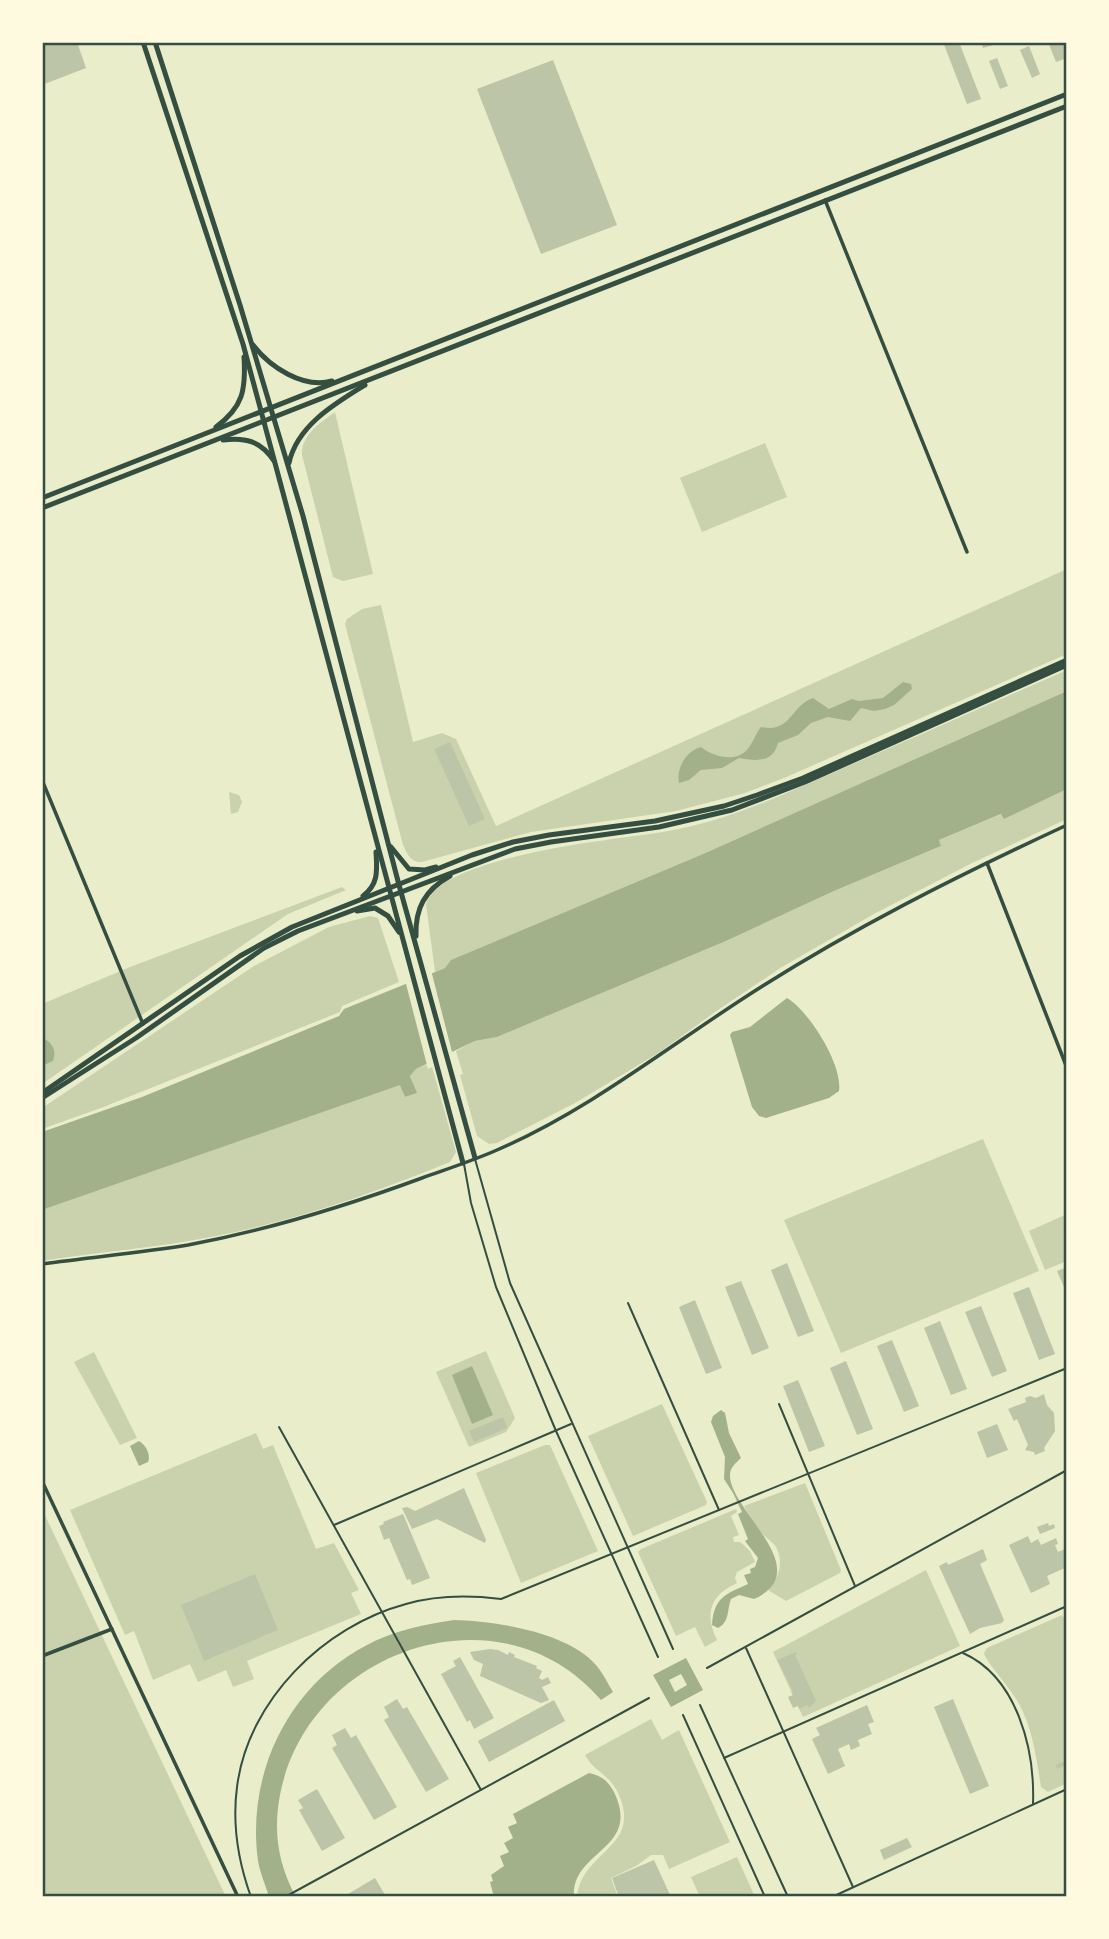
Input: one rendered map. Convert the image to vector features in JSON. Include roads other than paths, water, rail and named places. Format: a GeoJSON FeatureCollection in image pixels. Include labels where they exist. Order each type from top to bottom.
{"type":"FeatureCollection","features":[{"type":"Feature","properties":{"kind":"street"},"geometry":{"type":"LineString","coordinates":[[143,42],[243,344],[463,1163]]}},
{"type":"Feature","properties":{"kind":"street"},"geometry":{"type":"LineString","coordinates":[[155,42],[274,417],[326,598],[399,888],[475,1158]]}},
{"type":"Feature","properties":{"kind":"street"},"geometry":{"type":"LineString","coordinates":[[42,498],[1067,94]]}},
{"type":"Feature","properties":{"kind":"street"},"geometry":{"type":"LineString","coordinates":[[42,508],[1067,107]]}},
{"type":"Feature","properties":{"kind":"street"},"geometry":{"type":"LineString","coordinates":[[825,200],[967,552]]}},
{"type":"Feature","properties":{"kind":"street"},"geometry":{"type":"LineString","coordinates":[[250,340],[261,354],[281,369],[315,384],[371,369]]}},
{"type":"Feature","properties":{"kind":"street"},"geometry":{"type":"LineString","coordinates":[[207,434],[232,415],[240,401],[245,381],[243,344]]}},
{"type":"Feature","properties":{"kind":"street"},"geometry":{"type":"LineString","coordinates":[[288,466],[296,442],[311,424],[348,395],[376,378]]}},
{"type":"Feature","properties":{"kind":"street"},"geometry":{"type":"LineString","coordinates":[[209,443],[249,440],[267,450],[277,466]]}},
{"type":"Feature","properties":{"kind":"street"},"geometry":{"type":"LineString","coordinates":[[385,835],[399,859],[415,871],[525,840],[655,821],[724,806],[803,778],[1067,663]]}},
{"type":"Feature","properties":{"kind":"street"},"geometry":{"type":"LineString","coordinates":[[399,888],[515,849],[628,833],[732,810],[805,782],[1067,663]]}},
{"type":"Feature","properties":{"kind":"street"},"geometry":{"type":"LineString","coordinates":[[42,780],[143,1024]]}},
{"type":"Feature","properties":{"kind":"street"},"geometry":{"type":"LineString","coordinates":[[42,1264],[123,1256],[244,1233],[353,1203],[508,1144],[596,1096],[836,941],[882,915],[1067,825]]}},
{"type":"Feature","properties":{"kind":"street"},"geometry":{"type":"LineString","coordinates":[[42,1098],[146,1031],[264,948],[355,901],[372,889],[377,873],[376,838]]}},
{"type":"Feature","properties":{"kind":"street"},"geometry":{"type":"LineString","coordinates":[[42,1093],[251,949],[282,932],[399,888],[472,855]]}},
{"type":"Feature","properties":{"kind":"street"},"geometry":{"type":"LineString","coordinates":[[987,863],[1067,1069]]}},
{"type":"Feature","properties":{"kind":"street"},"geometry":{"type":"LineString","coordinates":[[419,957],[417,917],[425,895],[437,883],[472,864]]}},
{"type":"Feature","properties":{"kind":"street"},"geometry":{"type":"LineString","coordinates":[[326,916],[375,908],[388,916],[403,939]]}},
{"type":"Feature","properties":{"kind":"street"},"geometry":{"type":"LineString","coordinates":[[42,1481],[238,1897]]}},
{"type":"Feature","properties":{"kind":"street"},"geometry":{"type":"LineString","coordinates":[[42,1656],[112,1629]]}},
{"type":"Feature","properties":{"kind":"lane"},"geometry":{"type":"LineString","coordinates":[[475,1158],[510,1283],[673,1649]]}},
{"type":"Feature","properties":{"kind":"lane"},"geometry":{"type":"LineString","coordinates":[[463,1163],[471,1203],[496,1287],[556,1431],[658,1657]]}},
{"type":"Feature","properties":{"kind":"lane"},"geometry":{"type":"LineString","coordinates":[[628,1303],[719,1510]]}},
{"type":"Feature","properties":{"kind":"lane"},"geometry":{"type":"LineString","coordinates":[[251,1897],[239,1862],[235,1806],[237,1784],[252,1736],[267,1708],[284,1685],[306,1660],[344,1630],[406,1603],[444,1597],[478,1596],[501,1599],[1067,1368]]}},
{"type":"Feature","properties":{"kind":"lane"},"geometry":{"type":"LineString","coordinates":[[779,1404],[855,1586]]}},
{"type":"Feature","properties":{"kind":"lane"},"geometry":{"type":"LineString","coordinates":[[334,1525],[571,1424]]}},
{"type":"Feature","properties":{"kind":"lane"},"geometry":{"type":"LineString","coordinates":[[279,1427],[481,1790]]}},
{"type":"Feature","properties":{"kind":"lane"},"geometry":{"type":"LineString","coordinates":[[707,1668],[1067,1470]]}},
{"type":"Feature","properties":{"kind":"lane"},"geometry":{"type":"LineString","coordinates":[[724,1758],[1067,1605]]}},
{"type":"Feature","properties":{"kind":"lane"},"geometry":{"type":"LineString","coordinates":[[745,1647],[853,1887]]}},
{"type":"Feature","properties":{"kind":"lane"},"geometry":{"type":"LineString","coordinates":[[962,1652],[982,1663],[995,1677],[1021,1720],[1033,1766],[1033,1805]]}},
{"type":"Feature","properties":{"kind":"lane"},"geometry":{"type":"LineString","coordinates":[[285,1897],[649,1698]]}},
{"type":"Feature","properties":{"kind":"lane"},"geometry":{"type":"LineString","coordinates":[[700,1705],[788,1897]]}},
{"type":"Feature","properties":{"kind":"lane"},"geometry":{"type":"LineString","coordinates":[[683,1715],[765,1897]]}},
{"type":"Feature","properties":{"kind":"lane"},"geometry":{"type":"LineString","coordinates":[[832,1897],[1067,1790]]}}]}
